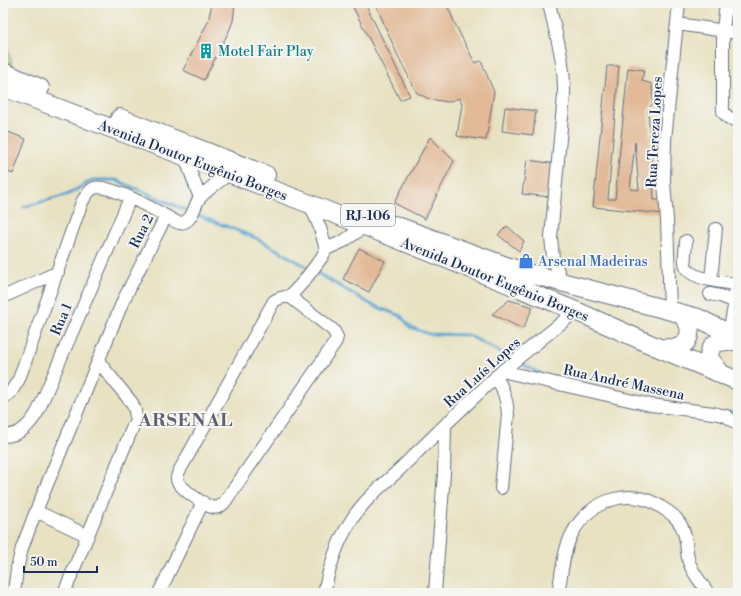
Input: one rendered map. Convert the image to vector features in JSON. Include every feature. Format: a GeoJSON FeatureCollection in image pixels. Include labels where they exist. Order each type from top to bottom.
{"type":"FeatureCollection","features":[{"type":"Feature","properties":{"kind":"highway","name":"Avenida Doutor Eugênio Borges"},"geometry":{"type":"LineString","coordinates":[[3,72],[449,246],[506,266],[698,318],[735,338]]}},
{"type":"Feature","properties":{"kind":"highway","name":"Avenida Doutor Eugênio Borges"},"geometry":{"type":"LineString","coordinates":[[6,92],[310,204],[576,311],[730,378]]}},
{"type":"Feature","properties":{"kind":"highway"},"geometry":{"type":"LineString","coordinates":[[659,348],[677,348],[686,343],[690,330],[688,323],[675,312]]}},
{"type":"Feature","properties":{"kind":"highway"},"geometry":{"type":"LineString","coordinates":[[730,378],[708,358],[709,351],[714,344],[719,341],[735,338]]}},
{"type":"Feature","properties":{"kind":"street"},"geometry":{"type":"LineString","coordinates":[[549,3],[562,57],[564,77],[564,95],[551,237],[553,258],[562,282]]}},
{"type":"Feature","properties":{"kind":"street","name":"Rua Tereza Lopes"},"geometry":{"type":"LineString","coordinates":[[675,312],[664,182],[670,89],[679,3]]}},
{"type":"Feature","properties":{"kind":"street"},"geometry":{"type":"LineString","coordinates":[[726,3],[723,30],[723,111],[725,116],[733,120],[738,120]]}},
{"type":"Feature","properties":{"kind":"street"},"geometry":{"type":"LineString","coordinates":[[678,24],[738,33]]}},
{"type":"Feature","properties":{"kind":"street"},"geometry":{"type":"LineString","coordinates":[[185,157],[195,208]]}},
{"type":"Feature","properties":{"kind":"street"},"geometry":{"type":"LineString","coordinates":[[166,216],[180,223],[184,223],[195,208],[229,174]]}},
{"type":"Feature","properties":{"kind":"street","name":"Rua 2"},"geometry":{"type":"LineString","coordinates":[[4,397],[10,392],[19,379],[82,202],[90,191],[94,188],[100,187],[109,189],[130,198],[166,216],[123,301],[98,361]]}},
{"type":"Feature","properties":{"kind":"street","name":"Rua 1"},"geometry":{"type":"LineString","coordinates":[[3,436],[11,436],[22,431],[28,426],[38,411],[130,198]]}},
{"type":"Feature","properties":{"kind":"street"},"geometry":{"type":"LineString","coordinates":[[310,204],[320,228],[326,249]]}},
{"type":"Feature","properties":{"kind":"street"},"geometry":{"type":"LineString","coordinates":[[289,296],[333,330],[336,333],[336,341],[224,503],[215,508],[212,507],[203,502],[179,483],[178,476],[274,301],[289,296],[304,281],[326,249],[344,241],[365,226]]}},
{"type":"Feature","properties":{"kind":"street"},"geometry":{"type":"LineString","coordinates":[[711,280],[716,229]]}},
{"type":"Feature","properties":{"kind":"street"},"geometry":{"type":"LineString","coordinates":[[686,241],[686,268],[692,274],[711,280],[736,284],[735,338]]}},
{"type":"Feature","properties":{"kind":"street"},"geometry":{"type":"LineString","coordinates":[[3,298],[58,272]]}},
{"type":"Feature","properties":{"kind":"street"},"geometry":{"type":"LineString","coordinates":[[710,294],[736,302]]}},
{"type":"Feature","properties":{"kind":"street","name":"Rua Luís Lopes"},"geometry":{"type":"LineString","coordinates":[[435,593],[444,473],[445,425],[503,370],[576,311]]}},
{"type":"Feature","properties":{"kind":"street"},"geometry":{"type":"LineString","coordinates":[[14,593],[16,569],[22,548],[98,361],[132,404],[136,419],[64,593]]}},
{"type":"Feature","properties":{"kind":"street"},"geometry":{"type":"LineString","coordinates":[[501,488],[508,414],[503,370]]}},
{"type":"Feature","properties":{"kind":"street","name":"Rua André Massena"},"geometry":{"type":"LineString","coordinates":[[503,370],[651,405],[713,413],[726,416],[738,424]]}},
{"type":"Feature","properties":{"kind":"street"},"geometry":{"type":"LineString","coordinates":[[324,593],[328,574],[348,524],[374,493],[445,425]]}},
{"type":"Feature","properties":{"kind":"street"},"geometry":{"type":"LineString","coordinates":[[558,593],[567,547],[572,534],[583,517],[608,500],[637,497],[648,499],[659,505],[680,523],[686,538],[689,561],[698,580],[708,593]]}},
{"type":"Feature","properties":{"kind":"street"},"geometry":{"type":"LineString","coordinates":[[160,593],[203,502]]}},
{"type":"Feature","properties":{"kind":"street"},"geometry":{"type":"LineString","coordinates":[[36,511],[88,536]]}},
{"type":"Feature","properties":{"kind":"green space"},"geometry":{"type":"Polygon","coordinates":[[[3,40],[6,41],[12,64],[3,60],[3,40]]]}},
{"type":"Feature","properties":{"kind":"building","name":"Motel Fair Play"},"geometry":{"type":"Polygon","coordinates":[[[212,3],[235,3],[233,21],[229,31],[204,80],[183,70],[208,22],[212,3]]]}},
{"type":"Feature","properties":{"kind":"building"},"geometry":{"type":"Polygon","coordinates":[[[351,3],[365,3],[410,96],[400,100],[351,3]]]}},
{"type":"Feature","properties":{"kind":"building"},"geometry":{"type":"Polygon","coordinates":[[[375,3],[446,3],[475,63],[481,61],[494,92],[486,140],[457,136],[462,104],[459,98],[448,102],[429,99],[417,93],[397,54],[375,3]]]}},
{"type":"Feature","properties":{"kind":"building"},"geometry":{"type":"Polygon","coordinates":[[[607,66],[619,66],[608,199],[615,199],[628,68],[644,70],[642,81],[652,84],[653,103],[648,110],[654,200],[664,200],[664,214],[593,207],[607,66]],[[635,142],[630,189],[639,190],[635,142]]]}},
{"type":"Feature","properties":{"kind":"building"},"geometry":{"type":"Polygon","coordinates":[[[505,107],[536,111],[533,135],[502,131],[505,107]]]}},
{"type":"Feature","properties":{"kind":"building"},"geometry":{"type":"Polygon","coordinates":[[[3,130],[26,139],[13,174],[3,170],[3,130]]]}},
{"type":"Feature","properties":{"kind":"building"},"geometry":{"type":"Polygon","coordinates":[[[430,137],[454,161],[425,219],[394,203],[430,137]]]}},
{"type":"Feature","properties":{"kind":"building"},"geometry":{"type":"Polygon","coordinates":[[[527,160],[556,164],[551,197],[522,194],[527,160]]]}},
{"type":"Feature","properties":{"kind":"building"},"geometry":{"type":"Polygon","coordinates":[[[507,226],[524,241],[519,251],[498,235],[507,226]]]}},
{"type":"Feature","properties":{"kind":"building"},"geometry":{"type":"Polygon","coordinates":[[[359,248],[385,261],[369,292],[343,279],[359,248]]]}},
{"type":"Feature","properties":{"kind":"building"},"geometry":{"type":"Polygon","coordinates":[[[509,300],[533,307],[523,329],[492,314],[509,300]]]}},
{"type":"Feature","properties":{"kind":"waterway"},"geometry":{"type":"LineString","coordinates":[[24,207],[69,194],[92,180],[116,180],[190,212]]}},
{"type":"Feature","properties":{"kind":"waterway"},"geometry":{"type":"LineString","coordinates":[[195,214],[256,238],[309,268]]}},
{"type":"Feature","properties":{"kind":"waterway"},"geometry":{"type":"LineString","coordinates":[[314,271],[372,305],[401,316],[410,327],[429,334],[468,335],[513,359]]}},
{"type":"Feature","properties":{"kind":"waterway"},"geometry":{"type":"LineString","coordinates":[[518,362],[541,374]]}},
{"type":"Feature","properties":{"kind":"waterway"},"geometry":{"type":"LineString","coordinates":[[728,412],[738,414]]}},
{"type":"Feature","properties":{"kind":"place","name":"Motel Fair Play"},"geometry":{"type":"Point","coordinates":[206,51]}},
{"type":"Feature","properties":{"kind":"place","name":"Arsenal Madeiras"},"geometry":{"type":"Point","coordinates":[526,261]}},
{"type":"Feature","properties":{"kind":"district","name":"ARSENAL"},"geometry":{"type":"Point","coordinates":[186,420]}}]}
